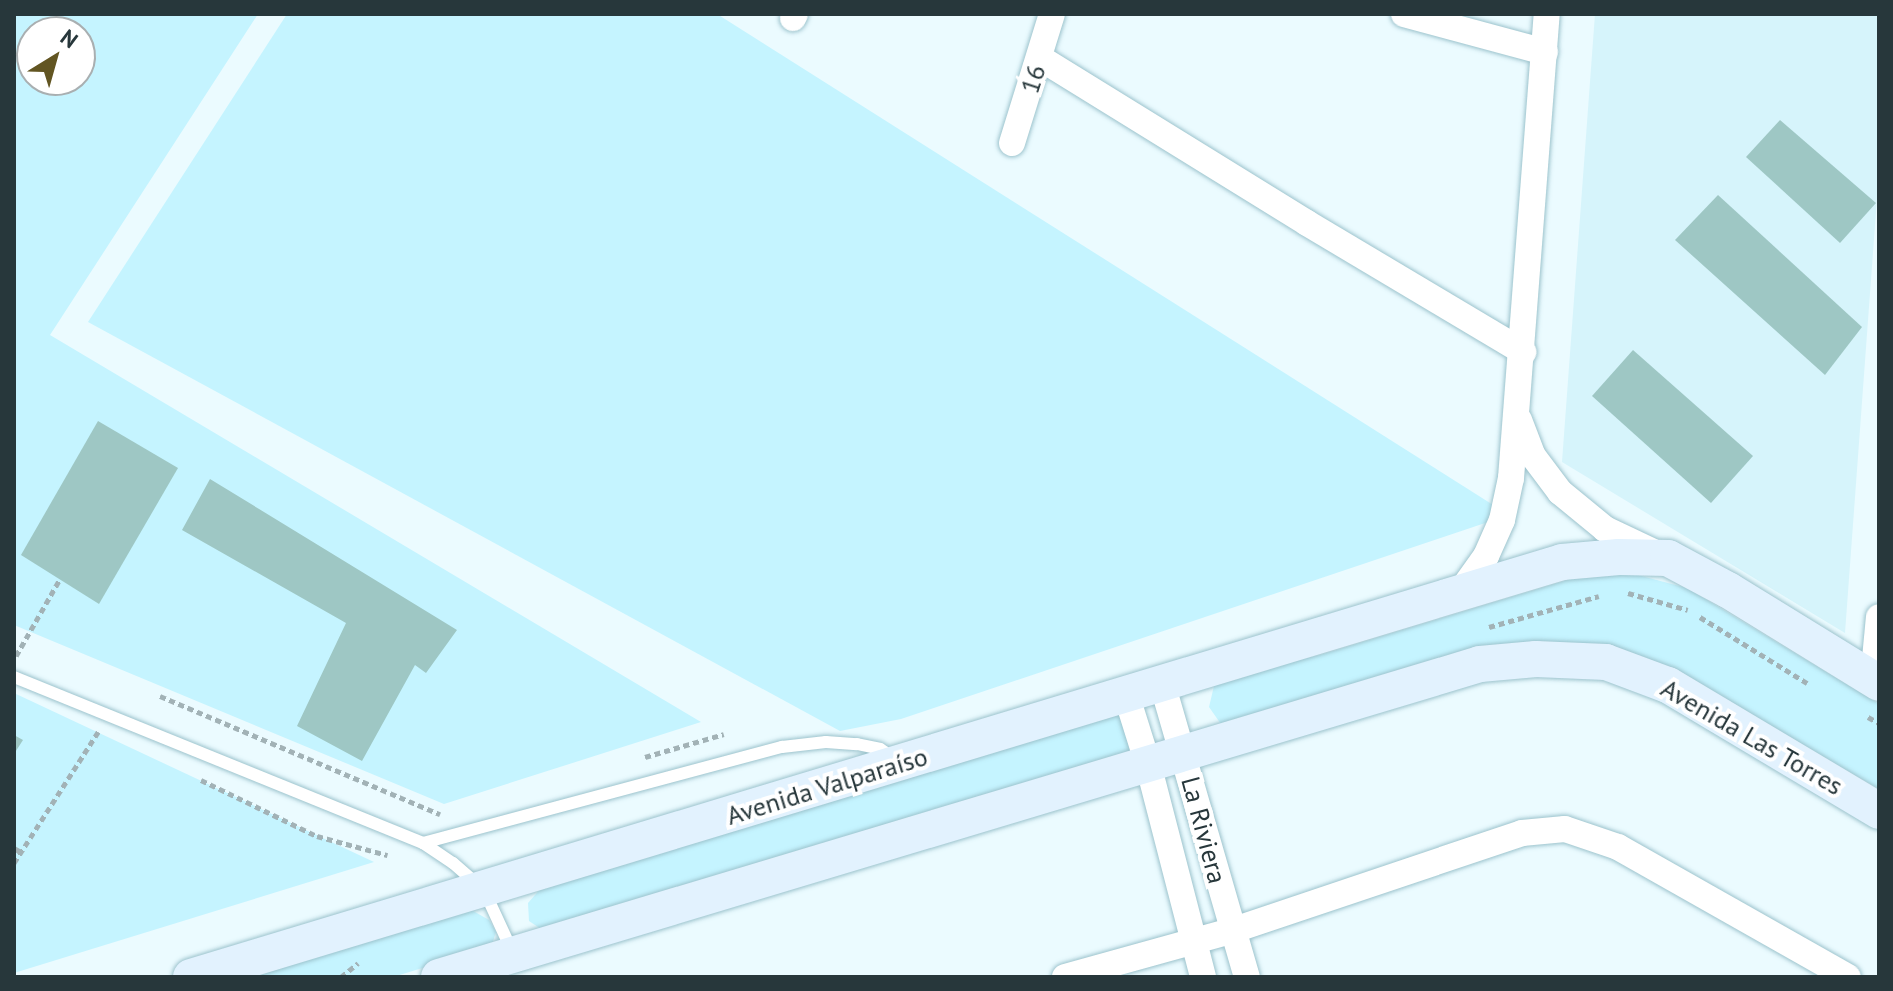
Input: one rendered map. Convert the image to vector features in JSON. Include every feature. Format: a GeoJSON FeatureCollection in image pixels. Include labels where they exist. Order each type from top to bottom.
{"type":"FeatureCollection","features":[{"type":"Feature","properties":{"kind":"main road"},"geometry":{"type":"LineString","coordinates":[[1461,591],[1562,562],[1619,557],[1668,558],[1728,590],[1876,681]]}},
{"type":"Feature","properties":{"kind":"main road","name":"Avenida Valparaíso"},"geometry":{"type":"LineString","coordinates":[[191,977],[1461,591]]}},
{"type":"Feature","properties":{"kind":"main road","name":"Avenida Las Torres"},"geometry":{"type":"LineString","coordinates":[[1183,753],[1480,664],[1536,659],[1606,662],[1668,685],[1879,811]]}},
{"type":"Feature","properties":{"kind":"main road"},"geometry":{"type":"LineString","coordinates":[[439,977],[1183,753]]}},
{"type":"Feature","properties":{"kind":"street","name":"16"},"geometry":{"type":"LineString","coordinates":[[1012,143],[1052,14]]}},
{"type":"Feature","properties":{"kind":"street"},"geometry":{"type":"LineString","coordinates":[[1404,14],[1545,52]]}},
{"type":"Feature","properties":{"kind":"street"},"geometry":{"type":"LineString","coordinates":[[1461,591],[1486,556],[1502,520],[1511,478],[1547,14]]}},
{"type":"Feature","properties":{"kind":"street"},"geometry":{"type":"LineString","coordinates":[[1040,58],[1523,352]]}},
{"type":"Feature","properties":{"kind":"street"},"geometry":{"type":"LineString","coordinates":[[1516,413],[1533,456],[1560,492],[1605,529],[1668,558]]}},
{"type":"Feature","properties":{"kind":"street"},"geometry":{"type":"LineString","coordinates":[[1876,681],[1879,617]]}},
{"type":"Feature","properties":{"kind":"street","name":"La Riviera"},"geometry":{"type":"LineString","coordinates":[[1162,683],[1231,931],[1247,977]]}},
{"type":"Feature","properties":{"kind":"street","name":"La Riviera"},"geometry":{"type":"LineString","coordinates":[[1126,694],[1148,764],[1203,977]]}},
{"type":"Feature","properties":{"kind":"street"},"geometry":{"type":"LineString","coordinates":[[1065,977],[1231,931],[1522,833],[1565,829],[1618,847],[1848,977]]}},
{"type":"Feature","properties":{"kind":"lane"},"geometry":{"type":"LineString","coordinates":[[14,677],[423,843],[453,863],[484,890],[513,954]]}},
{"type":"Feature","properties":{"kind":"lane"},"geometry":{"type":"LineString","coordinates":[[423,843],[782,747],[826,742],[857,744],[880,749],[902,763]]}},
{"type":"Feature","properties":{"kind":"path"},"geometry":{"type":"LineString","coordinates":[[14,661],[60,579]]}},
{"type":"Feature","properties":{"kind":"path"},"geometry":{"type":"LineString","coordinates":[[160,696],[446,817]]}},
{"type":"Feature","properties":{"kind":"path"},"geometry":{"type":"LineString","coordinates":[[14,863],[98,731],[112,738]]}},
{"type":"Feature","properties":{"kind":"path"},"geometry":{"type":"LineString","coordinates":[[636,760],[724,734]]}},
{"type":"Feature","properties":{"kind":"path"},"geometry":{"type":"LineString","coordinates":[[194,777],[317,836],[389,856]]}},
{"type":"Feature","properties":{"kind":"path"},"geometry":{"type":"LineString","coordinates":[[14,848],[21,852]]}},
{"type":"Feature","properties":{"kind":"shaded area"},"geometry":{"type":"Polygon","coordinates":[[[14,14],[258,14],[50,335],[701,722],[444,804],[14,625],[14,14]]]}},
{"type":"Feature","properties":{"kind":"shaded area"},"geometry":{"type":"Polygon","coordinates":[[[287,14],[717,14],[1509,515],[901,719],[840,731],[88,322],[287,14]]]}},
{"type":"Feature","properties":{"kind":"shaded area"},"geometry":{"type":"Polygon","coordinates":[[[1595,14],[1879,14],[1879,171],[1845,633],[1562,462],[1595,14]]]}},
{"type":"Feature","properties":{"kind":"shaded area"},"geometry":{"type":"Polygon","coordinates":[[[1630,573],[1687,588],[1879,704],[1879,789],[1769,725],[1610,652],[1223,727],[1209,707],[1214,686],[1245,673],[1320,655],[1574,578],[1630,573]]]}},
{"type":"Feature","properties":{"kind":"shaded area"},"geometry":{"type":"Polygon","coordinates":[[[14,693],[374,862],[14,973],[14,693]]]}},
{"type":"Feature","properties":{"kind":"shaded area"},"geometry":{"type":"Polygon","coordinates":[[[1121,713],[1132,755],[544,931],[529,921],[528,903],[542,887],[1121,713]]]}},
{"type":"Feature","properties":{"kind":"shaded area"},"geometry":{"type":"Polygon","coordinates":[[[461,904],[489,920],[496,932],[491,947],[393,977],[214,977],[461,904]]]}},
{"type":"Feature","properties":{"kind":"building"},"geometry":{"type":"Polygon","coordinates":[[[1780,120],[1876,203],[1840,243],[1746,157],[1780,120]]]}},
{"type":"Feature","properties":{"kind":"building"},"geometry":{"type":"Polygon","coordinates":[[[1718,195],[1862,327],[1825,375],[1675,240],[1718,195]]]}},
{"type":"Feature","properties":{"kind":"building"},"geometry":{"type":"Polygon","coordinates":[[[1633,350],[1753,456],[1711,503],[1592,396],[1633,350]]]}},
{"type":"Feature","properties":{"kind":"building"},"geometry":{"type":"Polygon","coordinates":[[[98,421],[178,468],[99,604],[21,555],[98,421]]]}},
{"type":"Feature","properties":{"kind":"building"},"geometry":{"type":"Polygon","coordinates":[[[210,479],[457,630],[426,673],[415,665],[362,761],[297,726],[346,623],[182,530],[210,479]]]}},
{"type":"Feature","properties":{"kind":"building"},"geometry":{"type":"Polygon","coordinates":[[[14,735],[23,740],[14,754],[14,735]]]}}]}
